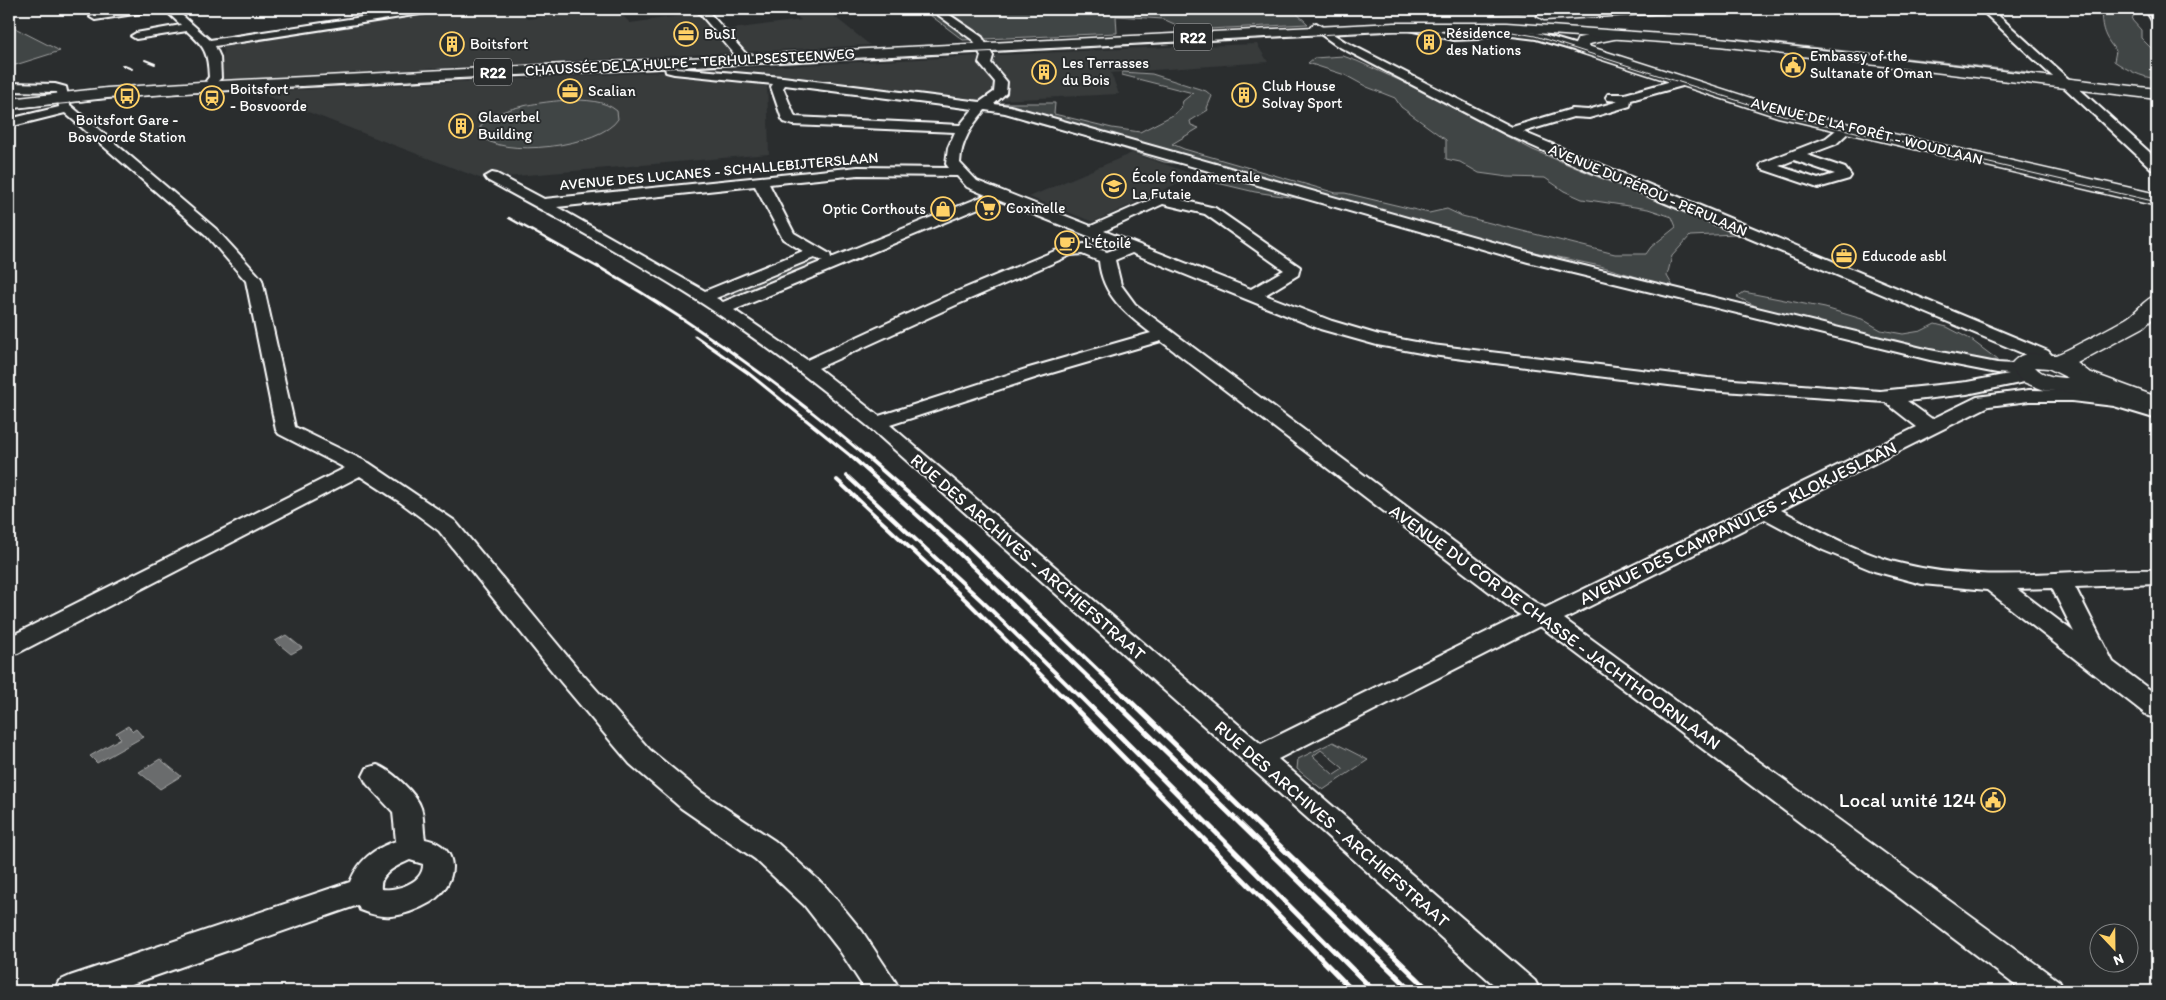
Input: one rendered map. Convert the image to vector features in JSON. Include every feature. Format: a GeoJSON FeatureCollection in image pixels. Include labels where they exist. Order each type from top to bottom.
{"type":"FeatureCollection","features":[{"type":"Feature","properties":{"kind":"main road","name":"R22"},"geometry":{"type":"LineString","coordinates":[[1540,27],[1534,20],[1546,16],[1663,9]]}},
{"type":"Feature","properties":{"kind":"main road","name":"R22"},"geometry":{"type":"LineString","coordinates":[[1318,28],[1408,27],[1496,29],[1561,26],[1560,20],[1563,17],[1579,13]]}},
{"type":"Feature","properties":{"kind":"main road","name":"R22"},"geometry":{"type":"LineString","coordinates":[[982,45],[1415,22],[1540,27]]}},
{"type":"Feature","properties":{"kind":"main road"},"geometry":{"type":"LineString","coordinates":[[1561,26],[1768,40],[2060,78],[2157,94]]}},
{"type":"Feature","properties":{"kind":"main road"},"geometry":{"type":"LineString","coordinates":[[1540,27],[1614,35],[1783,48],[2157,87]]}},
{"type":"Feature","properties":{"kind":"main road"},"geometry":{"type":"LineString","coordinates":[[1580,49],[1583,41],[1614,35]]}},
{"type":"Feature","properties":{"kind":"main road","name":"CHAUSSÉE DE LA HULPE - TERHULPSESTEENWEG"},"geometry":{"type":"LineString","coordinates":[[9,102],[26,98],[64,100],[132,86],[212,81],[982,45]]}},
{"type":"Feature","properties":{"kind":"main road","name":"CHAUSSÉE DE LA HULPE - TERHULPSESTEENWEG"},"geometry":{"type":"LineString","coordinates":[[9,102],[64,100],[209,86],[982,45]]}},
{"type":"Feature","properties":{"kind":"main road","name":"AVENUE DE LA FORÊT - WOUDLAAN"},"geometry":{"type":"LineString","coordinates":[[1580,49],[1772,110],[1846,129],[2157,200]]}},
{"type":"Feature","properties":{"kind":"main road"},"geometry":{"type":"LineString","coordinates":[[2153,406],[2084,387],[2053,385],[2037,366],[2136,322],[2157,302]]}},
{"type":"Feature","properties":{"kind":"street"},"geometry":{"type":"LineString","coordinates":[[95,18],[147,9]]}},
{"type":"Feature","properties":{"kind":"street"},"geometry":{"type":"LineString","coordinates":[[169,9],[208,44],[214,57],[215,78],[212,81]]}},
{"type":"Feature","properties":{"kind":"street"},"geometry":{"type":"LineString","coordinates":[[208,44],[433,9]]}},
{"type":"Feature","properties":{"kind":"street"},"geometry":{"type":"LineString","coordinates":[[701,9],[741,55]]}},
{"type":"Feature","properties":{"kind":"street"},"geometry":{"type":"LineString","coordinates":[[935,9],[978,39],[988,56],[985,62],[1001,82],[1002,88],[997,97],[982,106],[963,129],[953,150],[953,164],[972,184],[1130,248],[1347,332],[1432,350],[1708,384],[1890,397],[1968,388],[2037,366]]}},
{"type":"Feature","properties":{"kind":"street"},"geometry":{"type":"LineString","coordinates":[[1985,9],[2157,166]]}},
{"type":"Feature","properties":{"kind":"street"},"geometry":{"type":"LineString","coordinates":[[136,36],[189,27]]}},
{"type":"Feature","properties":{"kind":"street","name":"AVENUE DU PÉROU - PERULAAN"},"geometry":{"type":"LineString","coordinates":[[1318,28],[1340,43],[1512,131],[1990,334],[2037,366]]}},
{"type":"Feature","properties":{"kind":"street","name":"AVENUE DE LA FORÊT - WOUDLAAN"},"geometry":{"type":"LineString","coordinates":[[1496,29],[1537,36],[1580,49]]}},
{"type":"Feature","properties":{"kind":"street"},"geometry":{"type":"LineString","coordinates":[[670,63],[670,70],[674,71],[783,81],[1006,109],[1534,259],[1930,356],[1998,368],[2037,366]]}},
{"type":"Feature","properties":{"kind":"street"},"geometry":{"type":"LineString","coordinates":[[783,81],[777,87],[788,119],[793,121],[963,129]]}},
{"type":"Feature","properties":{"kind":"street"},"geometry":{"type":"LineString","coordinates":[[1512,131],[1572,113],[1589,114],[1626,103],[1625,98],[1682,82]]}},
{"type":"Feature","properties":{"kind":"street","name":"CHAUSSÉE DE LA HULPE - TERHULPSESTEENWEG"},"geometry":{"type":"LineString","coordinates":[[9,87],[55,88],[62,90],[64,100]]}},
{"type":"Feature","properties":{"kind":"street"},"geometry":{"type":"LineString","coordinates":[[9,122],[64,100],[211,232],[254,280],[286,430],[362,467],[422,507],[446,526],[569,676],[640,756],[691,800],[765,850],[815,896],[851,941],[884,991]]}},
{"type":"Feature","properties":{"kind":"street"},"geometry":{"type":"LineString","coordinates":[[1794,155],[1844,173],[1844,176],[1822,189],[1767,166],[1794,155],[1831,141],[1846,129]]}},
{"type":"Feature","properties":{"kind":"street","name":"AVENUE DES LUCANES - SCHALLEBIJTERSLAAN"},"geometry":{"type":"LineString","coordinates":[[541,204],[858,171],[960,172]]}},
{"type":"Feature","properties":{"kind":"street","name":"RUE DES ARCHIVES - ARCHIEFSTRAAT"},"geometry":{"type":"LineString","coordinates":[[492,177],[712,303],[806,367],[876,423],[1524,991]]}},
{"type":"Feature","properties":{"kind":"street"},"geometry":{"type":"LineString","coordinates":[[760,181],[788,236],[833,262]]}},
{"type":"Feature","properties":{"kind":"street"},"geometry":{"type":"LineString","coordinates":[[712,303],[833,262],[998,194]]}},
{"type":"Feature","properties":{"kind":"street"},"geometry":{"type":"LineString","coordinates":[[1090,232],[1161,199],[1204,208],[1292,267],[1292,272],[1252,296]]}},
{"type":"Feature","properties":{"kind":"street"},"geometry":{"type":"LineString","coordinates":[[806,367],[950,301],[1068,251],[1084,249],[1107,258],[1130,248]]}},
{"type":"Feature","properties":{"kind":"street"},"geometry":{"type":"LineString","coordinates":[[712,303],[815,252]]}},
{"type":"Feature","properties":{"kind":"street","name":"AVENUE DU COR DE CHASSE - JACHTHOORNLAAN"},"geometry":{"type":"LineString","coordinates":[[1107,258],[1109,279],[1119,297],[1129,308],[1163,335],[1525,607],[1558,626],[2048,991]]}},
{"type":"Feature","properties":{"kind":"street"},"geometry":{"type":"LineString","coordinates":[[876,423],[1034,372],[1163,335]]}},
{"type":"Feature","properties":{"kind":"street","name":"AVENUE DES CAMPANULES - KLOKJESLAAN"},"geometry":{"type":"LineString","coordinates":[[1257,758],[1527,622],[1559,612],[1984,401],[2036,394],[2063,394],[2084,387]]}},
{"type":"Feature","properties":{"kind":"street"},"geometry":{"type":"LineString","coordinates":[[1890,397],[1923,422],[1933,427]]}},
{"type":"Feature","properties":{"kind":"street"},"geometry":{"type":"LineString","coordinates":[[9,647],[362,467]]}},
{"type":"Feature","properties":{"kind":"street"},"geometry":{"type":"LineString","coordinates":[[1765,510],[1821,541],[1864,560],[1899,571],[1952,581],[1992,582],[2157,577]]}},
{"type":"Feature","properties":{"kind":"street"},"geometry":{"type":"LineString","coordinates":[[2060,580],[2103,667]]}},
{"type":"Feature","properties":{"kind":"street"},"geometry":{"type":"LineString","coordinates":[[1992,582],[2157,709]]}},
{"type":"Feature","properties":{"kind":"street"},"geometry":{"type":"LineString","coordinates":[[377,776],[407,808],[411,848]]}},
{"type":"Feature","properties":{"kind":"street"},"geometry":{"type":"LineString","coordinates":[[411,848],[429,850],[434,853],[438,861],[436,876],[424,890],[412,898],[399,903],[383,905],[371,901],[364,890],[365,882],[372,869],[396,851],[411,848]]}},
{"type":"Feature","properties":{"kind":"street"},"geometry":{"type":"LineString","coordinates":[[70,991],[364,890]]}},
{"type":"Feature","properties":{"kind":"shaded area"},"geometry":{"type":"Polygon","coordinates":[[[436,9],[520,9],[527,19],[579,12],[583,17],[622,15],[630,23],[701,13],[724,30],[801,20],[789,9],[825,9],[870,45],[222,80],[223,46],[235,41],[436,9]]]}},
{"type":"Feature","properties":{"kind":"shaded area"},"geometry":{"type":"Polygon","coordinates":[[[922,9],[1292,9],[1308,24],[1188,30],[1163,19],[1116,16],[1117,33],[963,40],[922,9]]]}},
{"type":"Feature","properties":{"kind":"shaded area"},"geometry":{"type":"Polygon","coordinates":[[[1488,9],[1592,9],[1491,15],[1493,12],[1488,9]]]}},
{"type":"Feature","properties":{"kind":"shaded area"},"geometry":{"type":"Polygon","coordinates":[[[2101,9],[2157,9],[2157,15],[2134,13],[2132,20],[2141,30],[2141,38],[2157,54],[2157,79],[2134,73],[2114,61],[2116,51],[2104,31],[2101,9]]]}},
{"type":"Feature","properties":{"kind":"shaded area"},"geometry":{"type":"Polygon","coordinates":[[[9,25],[60,51],[9,67],[9,25]]]}},
{"type":"Feature","properties":{"kind":"shaded area"},"geometry":{"type":"Polygon","coordinates":[[[1590,29],[1741,39],[2029,72],[2030,76],[1591,32],[1590,29]]]}},
{"type":"Feature","properties":{"kind":"shaded area"},"geometry":{"type":"Polygon","coordinates":[[[1257,44],[1268,62],[1111,73],[1119,94],[980,101],[767,77],[769,154],[482,179],[256,92],[1142,48],[1257,44]]]}},
{"type":"Feature","properties":{"kind":"shaded area"},"geometry":{"type":"Polygon","coordinates":[[[1343,56],[1403,82],[1533,150],[1736,234],[1690,236],[1672,256],[1667,276],[1674,288],[1600,266],[1460,236],[1350,206],[1255,192],[1213,182],[1191,165],[1164,162],[1103,142],[1026,121],[990,105],[995,103],[1055,103],[1054,114],[1112,128],[1140,132],[1173,115],[1181,108],[1183,101],[1193,93],[1122,75],[1122,72],[1152,74],[1206,91],[1212,96],[1207,108],[1208,110],[1190,121],[1191,125],[1199,128],[1172,144],[1184,149],[1336,193],[1345,193],[1429,213],[1447,209],[1462,216],[1615,254],[1646,254],[1651,247],[1676,227],[1672,217],[1648,209],[1582,199],[1564,191],[1545,178],[1508,177],[1479,173],[1460,162],[1446,159],[1446,140],[1401,107],[1395,98],[1367,87],[1345,75],[1308,63],[1314,58],[1343,56]]]}},
{"type":"Feature","properties":{"kind":"shaded area"},"geometry":{"type":"Polygon","coordinates":[[[569,100],[588,101],[612,107],[617,111],[618,119],[608,128],[592,136],[550,146],[528,148],[507,146],[490,142],[479,134],[482,125],[490,118],[502,112],[532,104],[569,100]]]}},
{"type":"Feature","properties":{"kind":"shaded area","name":"École fondamentale La Futaie"},"geometry":{"type":"Polygon","coordinates":[[[1132,153],[1196,175],[1093,222],[1029,197],[1132,153]]]}},
{"type":"Feature","properties":{"kind":"shaded area"},"geometry":{"type":"Polygon","coordinates":[[[811,259],[816,259],[820,264],[734,299],[728,299],[721,295],[811,259]]]}},
{"type":"Feature","properties":{"kind":"shaded area"},"geometry":{"type":"Polygon","coordinates":[[[1744,292],[1825,308],[1862,319],[1881,330],[1903,334],[1921,331],[1935,324],[1947,327],[1970,339],[1998,360],[1985,361],[1944,354],[1782,314],[1760,308],[1737,297],[1744,292]]]}},
{"type":"Feature","properties":{"kind":"shaded area"},"geometry":{"type":"Polygon","coordinates":[[[286,635],[302,648],[291,654],[275,641],[286,635]]]}},
{"type":"Feature","properties":{"kind":"shaded area"},"geometry":{"type":"Polygon","coordinates":[[[128,726],[133,731],[136,729],[143,737],[97,763],[90,756],[121,738],[116,733],[128,726]]]}},
{"type":"Feature","properties":{"kind":"shaded area"},"geometry":{"type":"Polygon","coordinates":[[[1333,742],[1368,760],[1323,790],[1297,769],[1298,759],[1333,742]],[[1321,750],[1313,756],[1334,775],[1343,768],[1321,750]]]}},
{"type":"Feature","properties":{"kind":"shaded area"},"geometry":{"type":"Polygon","coordinates":[[[160,759],[181,776],[160,789],[139,772],[160,759]]]}},
{"type":"Feature","properties":{"kind":"tram line"},"geometry":{"type":"LineString","coordinates":[[9,109],[134,97],[272,88],[1375,32],[1512,32],[1535,36],[1783,115],[2157,202]]}},
{"type":"Feature","properties":{"kind":"railway"},"geometry":{"type":"LineString","coordinates":[[2147,14],[2157,31]]}},
{"type":"Feature","properties":{"kind":"railway"},"geometry":{"type":"LineString","coordinates":[[145,60],[155,64]]}},
{"type":"Feature","properties":{"kind":"railway"},"geometry":{"type":"LineString","coordinates":[[122,65],[132,69]]}},
{"type":"Feature","properties":{"kind":"railway"},"geometry":{"type":"LineString","coordinates":[[509,218],[599,268]]}},
{"type":"Feature","properties":{"kind":"railway"},"geometry":{"type":"LineString","coordinates":[[597,266],[702,332],[770,380],[867,457]]}},
{"type":"Feature","properties":{"kind":"railway"},"geometry":{"type":"LineString","coordinates":[[695,336],[748,373],[852,457]]}},
{"type":"Feature","properties":{"kind":"railway"},"geometry":{"type":"LineString","coordinates":[[851,456],[945,540],[1109,697]]}},
{"type":"Feature","properties":{"kind":"railway"},"geometry":{"type":"LineString","coordinates":[[866,456],[962,540],[1126,697]]}},
{"type":"Feature","properties":{"kind":"railway"},"geometry":{"type":"LineString","coordinates":[[847,476],[982,601],[1080,697]]}},
{"type":"Feature","properties":{"kind":"railway"},"geometry":{"type":"LineString","coordinates":[[837,480],[970,604],[1063,697]]}},
{"type":"Feature","properties":{"kind":"railway"},"geometry":{"type":"LineString","coordinates":[[1062,695],[1353,991]]}},
{"type":"Feature","properties":{"kind":"railway"},"geometry":{"type":"LineString","coordinates":[[1079,695],[1374,991]]}},
{"type":"Feature","properties":{"kind":"railway"},"geometry":{"type":"LineString","coordinates":[[1108,695],[1412,991]]}},
{"type":"Feature","properties":{"kind":"railway"},"geometry":{"type":"LineString","coordinates":[[1124,695],[1430,991]]}},
{"type":"Feature","properties":{"kind":"place","name":"BuSI"},"geometry":{"type":"Point","coordinates":[686,34]}},
{"type":"Feature","properties":{"kind":"place","name":"Résidence des Nations"},"geometry":{"type":"Point","coordinates":[1429,42]}},
{"type":"Feature","properties":{"kind":"place","name":"Boitsfort"},"geometry":{"type":"Point","coordinates":[452,44]}},
{"type":"Feature","properties":{"kind":"place","name":"Embassy of the Sultanate of Oman"},"geometry":{"type":"Point","coordinates":[1793,65]}},
{"type":"Feature","properties":{"kind":"place","name":"Les Terrasses du Bois"},"geometry":{"type":"Point","coordinates":[1044,72]}},
{"type":"Feature","properties":{"kind":"place","name":"Scalian"},"geometry":{"type":"Point","coordinates":[570,91]}},
{"type":"Feature","properties":{"kind":"place","name":"Club House Solvay Sport"},"geometry":{"type":"Point","coordinates":[1244,95]}},
{"type":"Feature","properties":{"kind":"place","name":"Boitsfort Gare - Bosvoorde Station"},"geometry":{"type":"Point","coordinates":[127,96]}},
{"type":"Feature","properties":{"kind":"place","name":"Boitsfort - Bosvoorde"},"geometry":{"type":"Point","coordinates":[212,98]}},
{"type":"Feature","properties":{"kind":"place","name":"Glaverbel Building"},"geometry":{"type":"Point","coordinates":[461,126]}},
{"type":"Feature","properties":{"kind":"place","name":"École fondamentale La Futaie"},"geometry":{"type":"Point","coordinates":[1114,186]}},
{"type":"Feature","properties":{"kind":"place","name":"Coxinelle"},"geometry":{"type":"Point","coordinates":[988,208]}},
{"type":"Feature","properties":{"kind":"place","name":"Optic Corthouts"},"geometry":{"type":"Point","coordinates":[943,209]}},
{"type":"Feature","properties":{"kind":"place","name":"L'Étoilé"},"geometry":{"type":"Point","coordinates":[1067,243]}},
{"type":"Feature","properties":{"kind":"place","name":"Educode asbl"},"geometry":{"type":"Point","coordinates":[1844,256]}},
{"type":"Feature","properties":{"kind":"place","name":"Local unité 124"},"geometry":{"type":"Point","coordinates":[1993,800]}}]}
